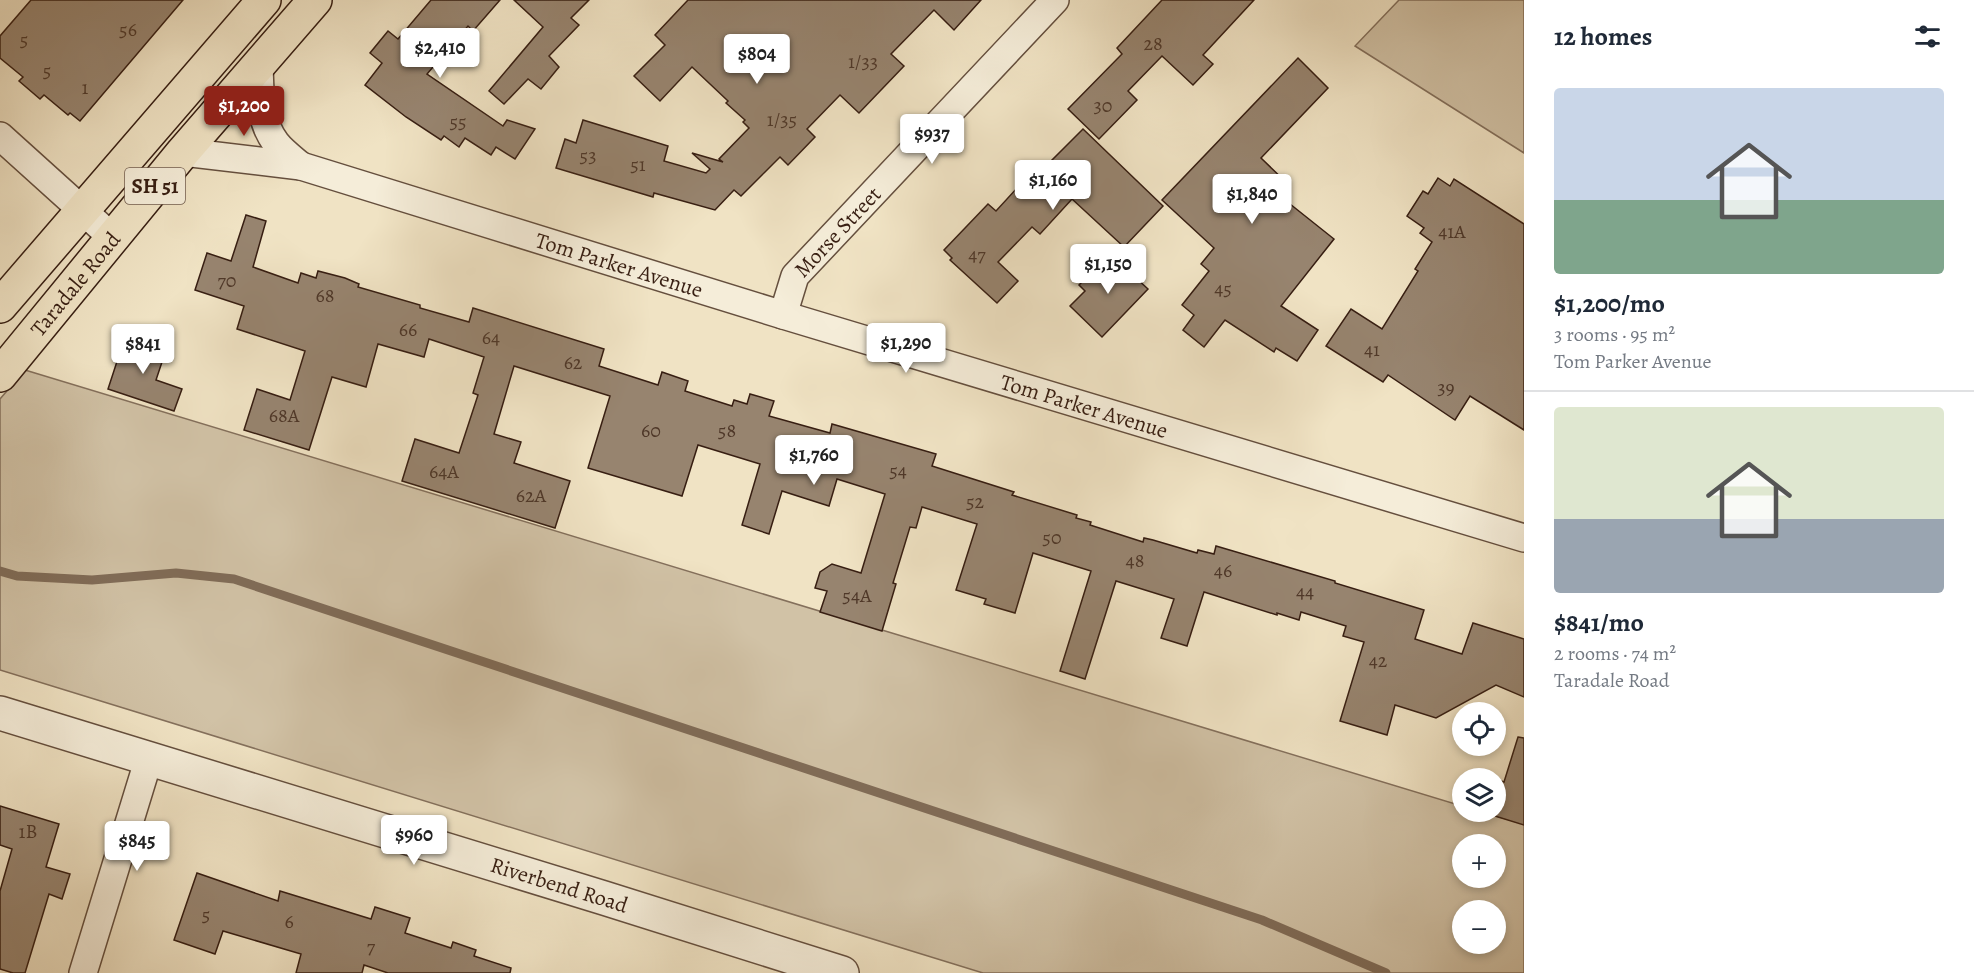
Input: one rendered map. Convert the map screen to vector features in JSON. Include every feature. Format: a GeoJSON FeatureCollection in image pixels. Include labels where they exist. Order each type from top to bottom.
{"type":"FeatureCollection","features":[{"type":"Feature","properties":{"kind":"highway","name":"Taradale Road"},"geometry":{"type":"LineString","coordinates":[[0,306],[264,0]]}},
{"type":"Feature","properties":{"kind":"highway","name":"Taradale Road"},"geometry":{"type":"LineString","coordinates":[[0,375],[183,152],[315,0]]}},
{"type":"Feature","properties":{"kind":"street","name":"Morse Street"},"geometry":{"type":"LineString","coordinates":[[783,315],[795,276],[1055,0]]}},
{"type":"Feature","properties":{"kind":"street","name":"Tom Parker Avenue"},"geometry":{"type":"LineString","coordinates":[[259,65],[261,105],[266,126],[276,144],[301,166]]}},
{"type":"Feature","properties":{"kind":"street"},"geometry":{"type":"LineString","coordinates":[[0,136],[112,238]]}},
{"type":"Feature","properties":{"kind":"street","name":"Tom Parker Avenue"},"geometry":{"type":"LineString","coordinates":[[183,152],[301,166],[783,315],[1524,538]]}},
{"type":"Feature","properties":{"kind":"street","name":"Riverbend Road"},"geometry":{"type":"LineString","coordinates":[[0,713],[842,973]]}},
{"type":"Feature","properties":{"kind":"street"},"geometry":{"type":"LineString","coordinates":[[83,973],[149,758]]}},
{"type":"Feature","properties":{"kind":"shaded area"},"geometry":{"type":"Polygon","coordinates":[[[1399,0],[1524,0],[1524,153],[1355,46],[1399,0]]]}},
{"type":"Feature","properties":{"kind":"shaded area"},"geometry":{"type":"Polygon","coordinates":[[[25,370],[1452,803],[1452,822],[1506,822],[1506,819],[1524,824],[1524,973],[983,973],[0,670],[0,399],[25,370]]]}},
{"type":"Feature","properties":{"kind":"building"},"geometry":{"type":"Polygon","coordinates":[[[31,0],[183,0],[80,121],[70,113],[68,115],[44,95],[40,99],[19,81],[23,77],[0,58],[0,36],[31,0]]]}},
{"type":"Feature","properties":{"kind":"building"},"geometry":{"type":"Polygon","coordinates":[[[431,0],[500,0],[473,31],[468,26],[427,74],[503,126],[507,120],[535,129],[515,159],[496,147],[491,155],[465,138],[459,147],[444,136],[441,140],[406,117],[365,85],[382,63],[370,53],[388,31],[398,39],[431,0]]]}},
{"type":"Feature","properties":{"kind":"building"},"geometry":{"type":"Polygon","coordinates":[[[514,0],[589,0],[571,18],[579,25],[549,56],[559,67],[541,89],[528,79],[504,104],[489,91],[543,27],[514,0]]]}},
{"type":"Feature","properties":{"kind":"building"},"geometry":{"type":"Polygon","coordinates":[[[688,0],[981,0],[954,30],[934,10],[891,54],[904,66],[859,113],[840,95],[807,129],[815,137],[788,165],[780,157],[741,196],[734,190],[715,210],[654,193],[653,197],[556,168],[565,139],[576,143],[583,120],[668,146],[664,161],[706,173],[710,169],[692,153],[723,162],[719,159],[749,128],[743,122],[745,120],[726,103],[728,101],[692,67],[660,101],[634,76],[665,45],[655,35],[688,0]]]}},
{"type":"Feature","properties":{"kind":"building"},"geometry":{"type":"Polygon","coordinates":[[[1162,0],[1254,0],[1203,55],[1213,64],[1193,85],[1162,56],[1128,91],[1137,100],[1099,139],[1068,109],[1122,54],[1117,48],[1162,0]]]}},
{"type":"Feature","properties":{"kind":"building"},"geometry":{"type":"Polygon","coordinates":[[[1298,58],[1328,88],[1261,158],[1290,186],[1280,196],[1334,239],[1281,306],[1318,330],[1297,361],[1276,348],[1274,352],[1225,320],[1204,347],[1183,330],[1194,315],[1182,305],[1209,271],[1201,264],[1214,248],[1162,200],[1298,58]]]}},
{"type":"Feature","properties":{"kind":"building"},"geometry":{"type":"Polygon","coordinates":[[[1083,129],[1163,206],[1124,247],[1072,199],[1040,234],[1032,227],[998,262],[1018,281],[997,303],[950,260],[952,258],[944,250],[988,204],[996,211],[1018,187],[1020,189],[1046,161],[1049,163],[1083,129]]]}},
{"type":"Feature","properties":{"kind":"building"},"geometry":{"type":"Polygon","coordinates":[[[1438,178],[1450,186],[1454,179],[1524,224],[1524,430],[1470,396],[1455,420],[1388,375],[1383,382],[1326,346],[1351,309],[1382,329],[1418,271],[1415,269],[1432,242],[1420,233],[1424,228],[1407,216],[1423,191],[1428,194],[1438,178]]]}},
{"type":"Feature","properties":{"kind":"building"},"geometry":{"type":"Polygon","coordinates":[[[246,215],[266,221],[253,267],[298,283],[301,273],[316,278],[318,271],[345,278],[359,284],[358,287],[420,305],[420,308],[469,322],[473,308],[604,349],[599,366],[658,385],[662,372],[688,381],[685,391],[732,406],[734,400],[747,404],[750,394],[774,401],[769,416],[830,433],[832,424],[936,454],[932,466],[1014,492],[1012,495],[1077,515],[1076,518],[1091,522],[1090,525],[1143,542],[1144,538],[1197,553],[1198,550],[1214,554],[1216,546],[1424,610],[1415,639],[1462,654],[1473,623],[1524,639],[1524,697],[1496,685],[1465,702],[1452,702],[1452,709],[1436,718],[1395,705],[1387,735],[1340,721],[1364,642],[1343,636],[1346,626],[1301,612],[1299,620],[1277,613],[1277,615],[1204,592],[1187,646],[1161,638],[1174,599],[1116,581],[1085,679],[1060,671],[1091,571],[1033,553],[1015,613],[984,604],[986,599],[956,590],[977,524],[922,507],[916,528],[910,527],[893,583],[896,584],[882,631],[820,612],[827,591],[815,588],[820,572],[832,564],[861,573],[885,494],[837,479],[829,506],[782,491],[769,534],[742,525],[760,464],[698,445],[682,496],[588,468],[610,396],[514,366],[494,434],[521,442],[514,463],[570,481],[555,528],[402,481],[415,439],[459,453],[478,395],[473,393],[484,357],[429,339],[424,357],[378,344],[366,387],[332,377],[309,450],[244,430],[257,389],[290,400],[305,351],[237,329],[244,306],[195,290],[207,253],[231,261],[246,215]]]}},
{"type":"Feature","properties":{"kind":"building"},"geometry":{"type":"Polygon","coordinates":[[[1110,254],[1148,289],[1102,337],[1070,306],[1085,291],[1079,285],[1110,254]]]}},
{"type":"Feature","properties":{"kind":"building"},"geometry":{"type":"Polygon","coordinates":[[[125,337],[166,350],[156,380],[182,389],[174,411],[108,389],[125,337]]]}},
{"type":"Feature","properties":{"kind":"building"},"geometry":{"type":"Polygon","coordinates":[[[1518,737],[1524,738],[1524,825],[1506,819],[1506,776],[1518,737]]]}},
{"type":"Feature","properties":{"kind":"building"},"geometry":{"type":"Polygon","coordinates":[[[0,806],[59,824],[46,867],[70,874],[62,899],[49,894],[25,973],[13,973],[0,969],[0,891],[12,849],[0,845],[0,806]]]}},
{"type":"Feature","properties":{"kind":"building"},"geometry":{"type":"Polygon","coordinates":[[[197,873],[278,901],[280,891],[371,919],[375,907],[410,918],[405,933],[451,948],[453,942],[476,950],[474,956],[511,968],[510,973],[388,973],[364,965],[362,973],[296,973],[301,954],[223,931],[215,954],[174,940],[197,873]]]}},
{"type":"Feature","properties":{"kind":"waterway"},"geometry":{"type":"LineString","coordinates":[[0,571],[17,576],[92,580],[176,573],[234,579],[1262,920],[1386,973]]}}]}
